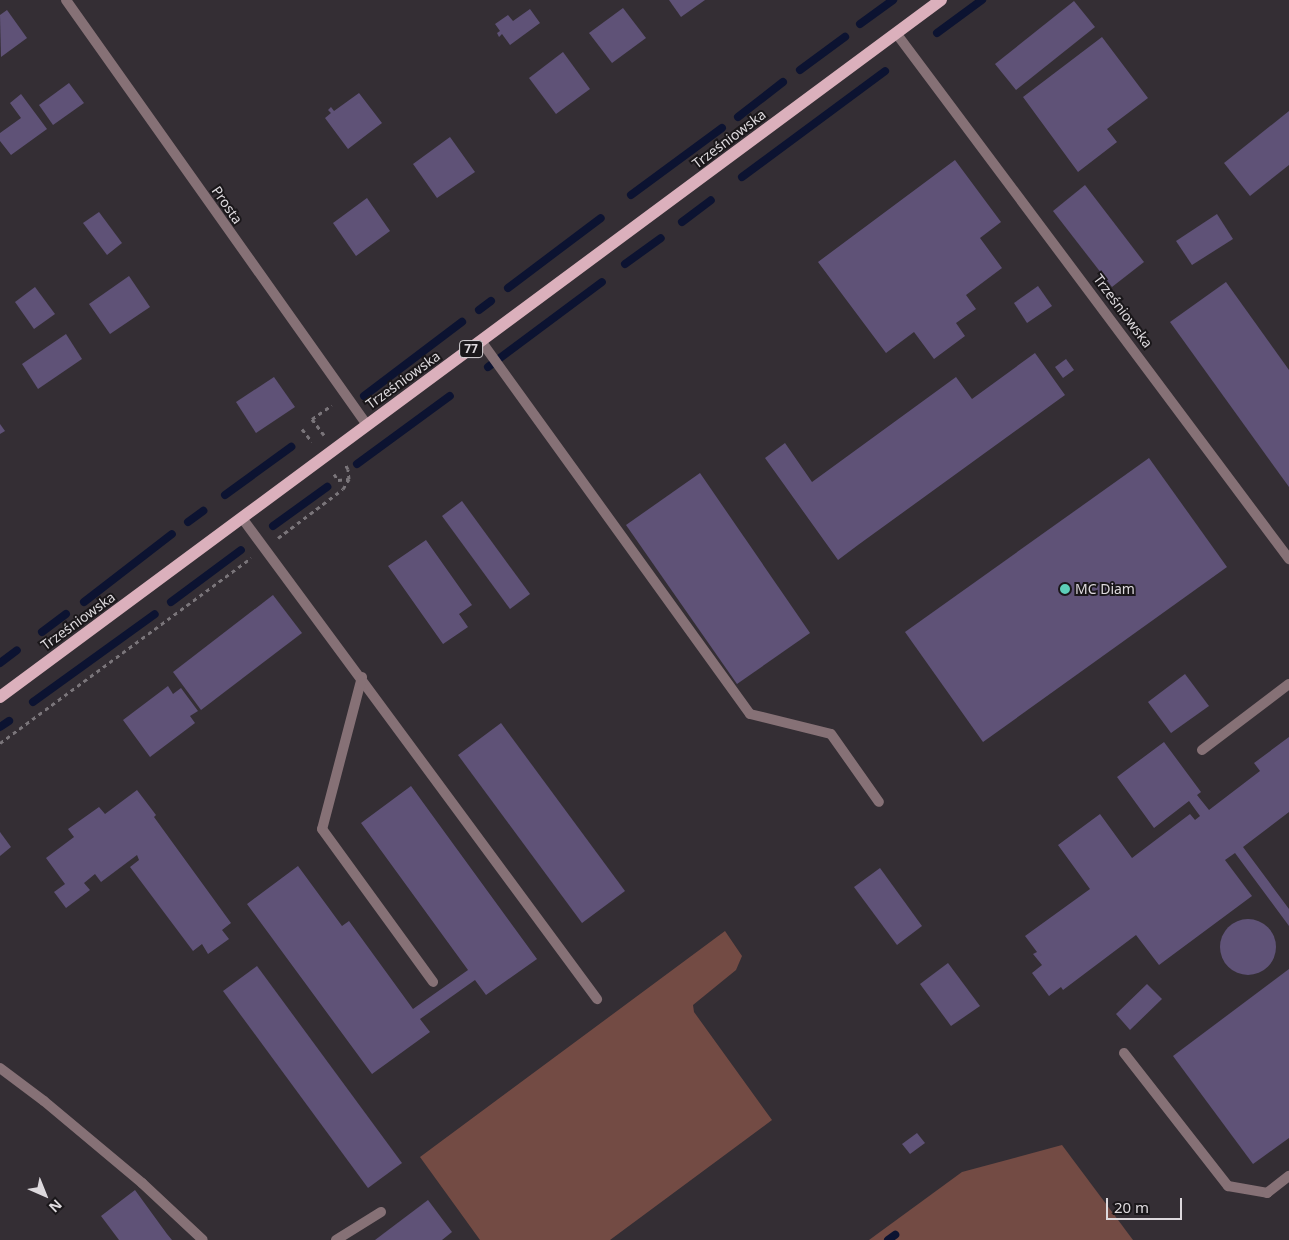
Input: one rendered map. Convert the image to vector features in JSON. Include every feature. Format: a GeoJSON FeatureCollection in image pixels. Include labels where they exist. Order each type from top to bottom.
{"type":"FeatureCollection","features":[{"type":"Feature","properties":{"kind":"main road","name":"Trześniowska"},"geometry":{"type":"LineString","coordinates":[[0,697],[941,0]]}},
{"type":"Feature","properties":{"kind":"street","name":"Prosta"},"geometry":{"type":"LineString","coordinates":[[66,0],[367,425]]}},
{"type":"Feature","properties":{"kind":"street","name":"Trześniowska"},"geometry":{"type":"LineString","coordinates":[[896,33],[1289,559]]}},
{"type":"Feature","properties":{"kind":"street"},"geometry":{"type":"LineString","coordinates":[[481,341],[750,714],[831,734],[879,802]]}},
{"type":"Feature","properties":{"kind":"street"},"geometry":{"type":"LineString","coordinates":[[242,518],[362,677],[598,999]]}},
{"type":"Feature","properties":{"kind":"street"},"geometry":{"type":"LineString","coordinates":[[362,677],[322,829],[433,982]]}},
{"type":"Feature","properties":{"kind":"street"},"geometry":{"type":"LineString","coordinates":[[1202,750],[1289,684]]}},
{"type":"Feature","properties":{"kind":"street"},"geometry":{"type":"LineString","coordinates":[[1124,1052],[1228,1186],[1267,1193],[1289,1176]]}},
{"type":"Feature","properties":{"kind":"street"},"geometry":{"type":"LineString","coordinates":[[0,1068],[44,1101],[142,1183],[203,1240]]}},
{"type":"Feature","properties":{"kind":"street"},"geometry":{"type":"LineString","coordinates":[[336,1240],[381,1212]]}},
{"type":"Feature","properties":{"kind":"path"},"geometry":{"type":"LineString","coordinates":[[0,743],[264,548],[347,483],[348,469],[312,419],[344,395]]}},
{"type":"Feature","properties":{"kind":"shaded area"},"geometry":{"type":"Polygon","coordinates":[[[725,931],[742,956],[736,970],[693,1005],[694,1012],[772,1120],[610,1240],[480,1240],[420,1157],[725,931]]]}},
{"type":"Feature","properties":{"kind":"shaded area"},"geometry":{"type":"Polygon","coordinates":[[[1062,1145],[1133,1240],[869,1240],[962,1172],[1062,1145]]]}},
{"type":"Feature","properties":{"kind":"building"},"geometry":{"type":"Polygon","coordinates":[[[669,0],[705,0],[681,17],[669,0]]]}},
{"type":"Feature","properties":{"kind":"building"},"geometry":{"type":"Polygon","coordinates":[[[1074,1],[1095,27],[1016,90],[995,64],[1074,1]]]}},
{"type":"Feature","properties":{"kind":"building"},"geometry":{"type":"Polygon","coordinates":[[[623,8],[646,38],[612,63],[589,33],[623,8]]]}},
{"type":"Feature","properties":{"kind":"building"},"geometry":{"type":"Polygon","coordinates":[[[530,9],[540,23],[510,45],[502,34],[499,37],[497,33],[500,31],[495,24],[508,15],[513,21],[530,9]]]}},
{"type":"Feature","properties":{"kind":"building"},"geometry":{"type":"Polygon","coordinates":[[[7,10],[27,38],[1,57],[0,15],[7,10]]]}},
{"type":"Feature","properties":{"kind":"building"},"geometry":{"type":"Polygon","coordinates":[[[1102,37],[1148,98],[1107,129],[1117,142],[1078,172],[1023,97],[1102,37]]]}},
{"type":"Feature","properties":{"kind":"building"},"geometry":{"type":"Polygon","coordinates":[[[563,52],[590,89],[556,114],[529,78],[563,52]]]}},
{"type":"Feature","properties":{"kind":"building"},"geometry":{"type":"Polygon","coordinates":[[[69,83],[84,103],[53,125],[39,105],[69,83]]]}},
{"type":"Feature","properties":{"kind":"building"},"geometry":{"type":"Polygon","coordinates":[[[359,93],[382,123],[348,149],[325,118],[331,113],[328,110],[331,107],[334,111],[359,93]]]}},
{"type":"Feature","properties":{"kind":"building"},"geometry":{"type":"Polygon","coordinates":[[[21,94],[47,129],[11,155],[0,141],[0,133],[21,118],[10,103],[21,94]]]}},
{"type":"Feature","properties":{"kind":"building"},"geometry":{"type":"Polygon","coordinates":[[[1289,111],[1289,165],[1250,196],[1224,163],[1289,111]]]}},
{"type":"Feature","properties":{"kind":"building"},"geometry":{"type":"Polygon","coordinates":[[[450,137],[475,172],[437,198],[413,164],[450,137]]]}},
{"type":"Feature","properties":{"kind":"building"},"geometry":{"type":"Polygon","coordinates":[[[955,160],[1001,222],[980,238],[1002,268],[966,295],[976,309],[956,323],[965,336],[934,359],[914,332],[886,353],[818,262],[955,160]]]}},
{"type":"Feature","properties":{"kind":"building"},"geometry":{"type":"Polygon","coordinates":[[[1085,185],[1144,262],[1112,287],[1053,211],[1085,185]]]}},
{"type":"Feature","properties":{"kind":"building"},"geometry":{"type":"Polygon","coordinates":[[[367,198],[390,231],[356,256],[333,223],[367,198]]]}},
{"type":"Feature","properties":{"kind":"building"},"geometry":{"type":"Polygon","coordinates":[[[99,212],[122,243],[107,255],[83,223],[99,212]]]}},
{"type":"Feature","properties":{"kind":"building"},"geometry":{"type":"Polygon","coordinates":[[[1217,214],[1233,239],[1192,265],[1176,241],[1217,214]]]}},
{"type":"Feature","properties":{"kind":"building"},"geometry":{"type":"Polygon","coordinates":[[[129,276],[150,307],[110,334],[89,304],[129,276]]]}},
{"type":"Feature","properties":{"kind":"building"},"geometry":{"type":"Polygon","coordinates":[[[1226,282],[1289,370],[1289,487],[1170,322],[1226,282]]]}},
{"type":"Feature","properties":{"kind":"building"},"geometry":{"type":"Polygon","coordinates":[[[1038,286],[1052,306],[1027,323],[1014,303],[1038,286]]]}},
{"type":"Feature","properties":{"kind":"building"},"geometry":{"type":"Polygon","coordinates":[[[35,287],[55,314],[34,329],[15,302],[35,287]]]}},
{"type":"Feature","properties":{"kind":"building"},"geometry":{"type":"Polygon","coordinates":[[[66,334],[82,359],[38,389],[22,364],[66,334]]]}},
{"type":"Feature","properties":{"kind":"building"},"geometry":{"type":"Polygon","coordinates":[[[1035,353],[1065,395],[838,560],[765,458],[785,443],[812,482],[956,377],[972,399],[1035,353]]]}},
{"type":"Feature","properties":{"kind":"building"},"geometry":{"type":"Polygon","coordinates":[[[1066,359],[1074,370],[1063,378],[1055,367],[1066,359]]]}},
{"type":"Feature","properties":{"kind":"building"},"geometry":{"type":"Polygon","coordinates":[[[274,377],[295,407],[256,433],[236,402],[274,377]]]}},
{"type":"Feature","properties":{"kind":"building"},"geometry":{"type":"Polygon","coordinates":[[[0,424],[5,431],[0,434],[0,424]]]}},
{"type":"Feature","properties":{"kind":"building"},"geometry":{"type":"Polygon","coordinates":[[[1149,458],[1227,567],[983,742],[905,632],[1149,458]]]}},
{"type":"Feature","properties":{"kind":"building"},"geometry":{"type":"Polygon","coordinates":[[[700,473],[810,633],[737,684],[626,525],[700,473]]]}},
{"type":"Feature","properties":{"kind":"building"},"geometry":{"type":"Polygon","coordinates":[[[462,501],[530,594],[510,609],[442,516],[462,501]]]}},
{"type":"Feature","properties":{"kind":"building"},"geometry":{"type":"Polygon","coordinates":[[[426,540],[472,605],[459,614],[468,627],[443,644],[388,566],[426,540]]]}},
{"type":"Feature","properties":{"kind":"building"},"geometry":{"type":"Polygon","coordinates":[[[273,595],[302,633],[201,710],[173,672],[273,595]]]}},
{"type":"Feature","properties":{"kind":"building"},"geometry":{"type":"Polygon","coordinates":[[[1185,674],[1209,706],[1171,733],[1148,702],[1185,674]]]}},
{"type":"Feature","properties":{"kind":"building"},"geometry":{"type":"Polygon","coordinates":[[[168,686],[173,694],[181,688],[198,711],[190,716],[195,723],[150,757],[123,720],[168,686]]]}},
{"type":"Feature","properties":{"kind":"building"},"geometry":{"type":"Polygon","coordinates":[[[501,723],[625,891],[582,923],[458,755],[501,723]]]}},
{"type":"Feature","properties":{"kind":"building"},"geometry":{"type":"Polygon","coordinates":[[[1289,737],[1289,812],[1243,847],[1289,909],[1289,926],[1235,853],[1225,860],[1252,896],[1159,965],[1136,935],[1063,990],[1061,987],[1049,996],[1032,973],[1042,965],[1033,954],[1037,952],[1025,936],[1090,889],[1058,845],[1100,814],[1132,858],[1190,814],[1195,820],[1200,816],[1189,801],[1154,828],[1117,777],[1164,742],[1201,792],[1197,795],[1209,810],[1260,771],[1254,763],[1289,737]]]}},
{"type":"Feature","properties":{"kind":"building"},"geometry":{"type":"Polygon","coordinates":[[[411,786],[537,959],[486,995],[475,980],[420,1019],[430,1032],[372,1074],[247,904],[298,866],[342,926],[349,921],[413,1009],[468,970],[361,823],[411,786]]]}},
{"type":"Feature","properties":{"kind":"building"},"geometry":{"type":"Polygon","coordinates":[[[137,790],[156,815],[154,817],[231,923],[222,930],[229,939],[208,954],[202,944],[193,951],[130,867],[139,860],[137,855],[101,882],[95,874],[84,883],[90,890],[66,908],[54,892],[65,884],[46,858],[74,837],[68,829],[99,807],[105,814],[137,790]]]}},
{"type":"Feature","properties":{"kind":"building"},"geometry":{"type":"Polygon","coordinates":[[[0,832],[11,847],[0,856],[0,832]]]}},
{"type":"Feature","properties":{"kind":"building"},"geometry":{"type":"Polygon","coordinates":[[[880,868],[922,926],[897,945],[854,887],[880,868]]]}},
{"type":"Feature","properties":{"kind":"building"},"geometry":{"type":"Polygon","coordinates":[[[1248,919],[1259,921],[1268,927],[1274,936],[1276,947],[1274,958],[1268,967],[1259,973],[1248,975],[1237,973],[1228,967],[1222,958],[1220,947],[1222,936],[1228,927],[1237,921],[1248,919]]]}},
{"type":"Feature","properties":{"kind":"building"},"geometry":{"type":"Polygon","coordinates":[[[948,963],[980,1006],[951,1026],[920,984],[948,963]]]}},
{"type":"Feature","properties":{"kind":"building"},"geometry":{"type":"Polygon","coordinates":[[[257,966],[402,1163],[368,1188],[223,991],[257,966]]]}},
{"type":"Feature","properties":{"kind":"building"},"geometry":{"type":"Polygon","coordinates":[[[1289,969],[1289,1138],[1253,1164],[1173,1056],[1289,969]]]}},
{"type":"Feature","properties":{"kind":"building"},"geometry":{"type":"Polygon","coordinates":[[[1147,984],[1162,999],[1130,1030],[1116,1014],[1147,984]]]}},
{"type":"Feature","properties":{"kind":"building"},"geometry":{"type":"Polygon","coordinates":[[[917,1133],[925,1143],[910,1154],[902,1144],[917,1133]]]}},
{"type":"Feature","properties":{"kind":"building"},"geometry":{"type":"Polygon","coordinates":[[[135,1190],[172,1240],[119,1240],[101,1216],[135,1190]]]}},
{"type":"Feature","properties":{"kind":"building"},"geometry":{"type":"Polygon","coordinates":[[[428,1200],[452,1232],[442,1240],[375,1240],[428,1200]]]}},
{"type":"Feature","properties":{"kind":"waterway"},"geometry":{"type":"LineString","coordinates":[[860,24],[893,0]]}},
{"type":"Feature","properties":{"kind":"waterway"},"geometry":{"type":"LineString","coordinates":[[937,33],[982,0]]}},
{"type":"Feature","properties":{"kind":"waterway"},"geometry":{"type":"LineString","coordinates":[[800,70],[845,37]]}},
{"type":"Feature","properties":{"kind":"waterway"},"geometry":{"type":"LineString","coordinates":[[742,177],[885,71]]}},
{"type":"Feature","properties":{"kind":"waterway"},"geometry":{"type":"LineString","coordinates":[[738,117],[783,82]]}},
{"type":"Feature","properties":{"kind":"waterway"},"geometry":{"type":"LineString","coordinates":[[631,195],[722,128]]}},
{"type":"Feature","properties":{"kind":"waterway"},"geometry":{"type":"LineString","coordinates":[[682,222],[711,200]]}},
{"type":"Feature","properties":{"kind":"waterway"},"geometry":{"type":"LineString","coordinates":[[508,288],[601,218]]}},
{"type":"Feature","properties":{"kind":"waterway"},"geometry":{"type":"LineString","coordinates":[[625,264],[661,238]]}},
{"type":"Feature","properties":{"kind":"waterway"},"geometry":{"type":"LineString","coordinates":[[488,367],[602,282]]}},
{"type":"Feature","properties":{"kind":"waterway"},"geometry":{"type":"LineString","coordinates":[[479,310],[491,301]]}},
{"type":"Feature","properties":{"kind":"waterway"},"geometry":{"type":"LineString","coordinates":[[364,396],[462,322]]}},
{"type":"Feature","properties":{"kind":"waterway"},"geometry":{"type":"LineString","coordinates":[[357,464],[450,396]]}},
{"type":"Feature","properties":{"kind":"waterway"},"geometry":{"type":"LineString","coordinates":[[225,495],[291,447]]}},
{"type":"Feature","properties":{"kind":"waterway"},"geometry":{"type":"LineString","coordinates":[[273,526],[327,487]]}},
{"type":"Feature","properties":{"kind":"waterway"},"geometry":{"type":"LineString","coordinates":[[188,522],[203,511]]}},
{"type":"Feature","properties":{"kind":"waterway"},"geometry":{"type":"LineString","coordinates":[[84,602],[172,534]]}},
{"type":"Feature","properties":{"kind":"waterway"},"geometry":{"type":"LineString","coordinates":[[171,602],[241,550]]}},
{"type":"Feature","properties":{"kind":"waterway"},"geometry":{"type":"LineString","coordinates":[[42,632],[66,614]]}},
{"type":"Feature","properties":{"kind":"waterway"},"geometry":{"type":"LineString","coordinates":[[33,702],[155,614]]}},
{"type":"Feature","properties":{"kind":"waterway"},"geometry":{"type":"LineString","coordinates":[[0,663],[17,650]]}},
{"type":"Feature","properties":{"kind":"waterway"},"geometry":{"type":"LineString","coordinates":[[0,727],[9,721]]}},
{"type":"Feature","properties":{"kind":"waterway"},"geometry":{"type":"LineString","coordinates":[[888,1240],[895,1235]]}},
{"type":"Feature","properties":{"kind":"place","name":"MC Diam"},"geometry":{"type":"Point","coordinates":[1065,589]}}]}
